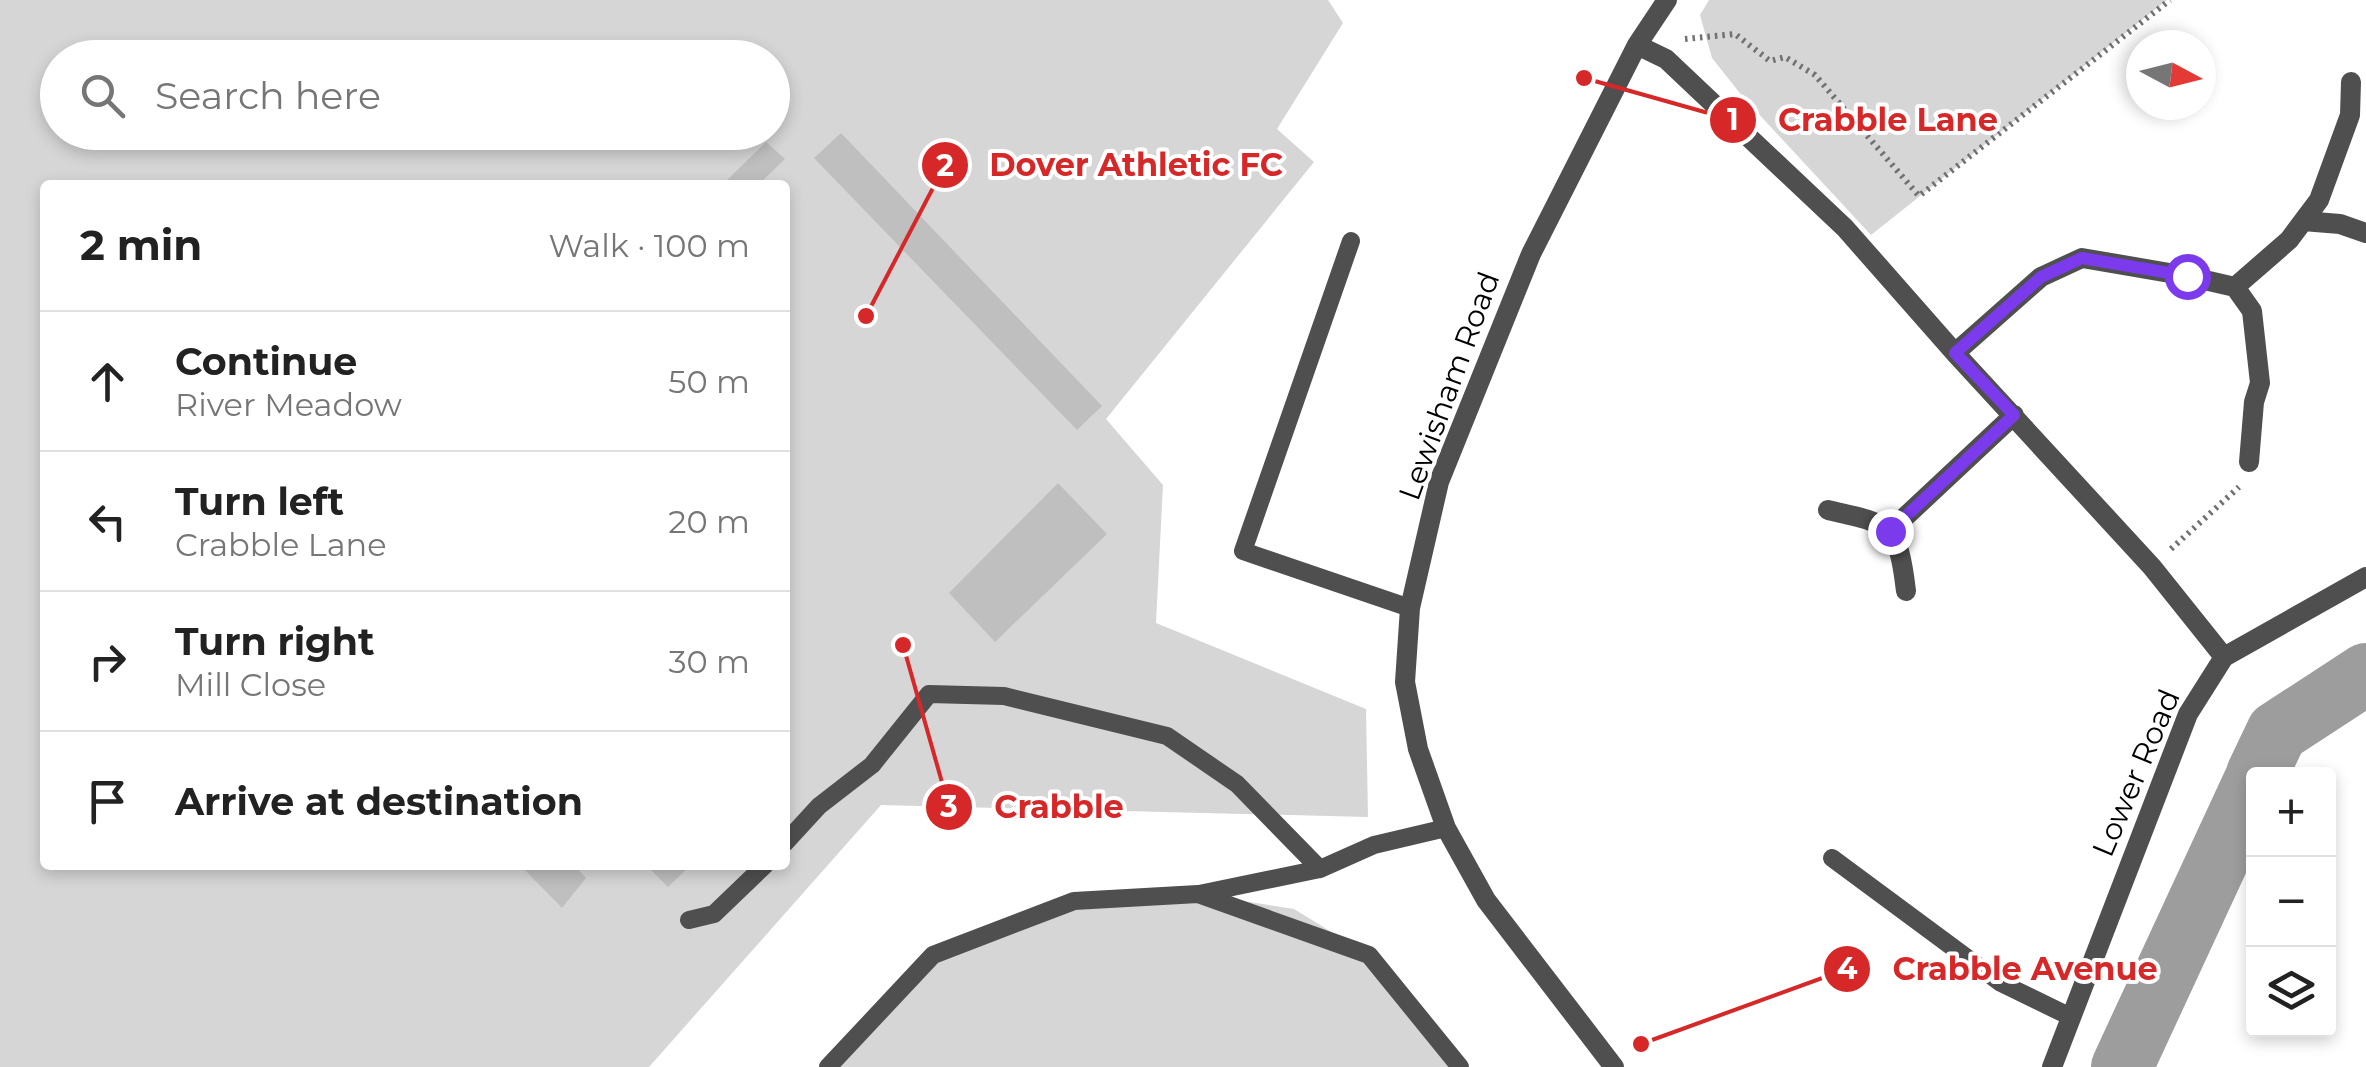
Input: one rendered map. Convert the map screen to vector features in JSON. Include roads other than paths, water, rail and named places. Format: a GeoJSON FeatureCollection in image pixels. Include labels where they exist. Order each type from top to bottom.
{"type":"FeatureCollection","features":[{"type":"Feature","properties":{"kind":"street","name":"Lewisham Road"},"geometry":{"type":"LineString","coordinates":[[1614,1067],[1486,900],[1446,828],[1418,749],[1405,682],[1410,608],[1439,482],[1530,254],[1638,46],[1668,0]]}},
{"type":"Feature","properties":{"kind":"street"},"geometry":{"type":"LineString","coordinates":[[1638,46],[1666,59],[1846,228],[2152,567],[2224,656]]}},
{"type":"Feature","properties":{"kind":"street"},"geometry":{"type":"LineString","coordinates":[[2235,287],[2289,240],[2319,200],[2350,115],[2351,82]]}},
{"type":"Feature","properties":{"kind":"street"},"geometry":{"type":"LineString","coordinates":[[2304,221],[2340,224],[2366,234]]}},
{"type":"Feature","properties":{"kind":"street"},"geometry":{"type":"LineString","coordinates":[[1955,353],[2041,277],[2082,258],[2235,287],[2252,312],[2260,383],[2254,402],[2249,462]]}},
{"type":"Feature","properties":{"kind":"street"},"geometry":{"type":"LineString","coordinates":[[1890,531],[2014,415]]}},
{"type":"Feature","properties":{"kind":"street"},"geometry":{"type":"LineString","coordinates":[[1828,510],[1867,519],[1890,531],[1902,553],[1906,591]]}},
{"type":"Feature","properties":{"kind":"street","name":"Lower Road"},"geometry":{"type":"LineString","coordinates":[[2052,1067],[2188,714],[2224,656],[2366,577]]}},
{"type":"Feature","properties":{"kind":"lane"},"geometry":{"type":"LineString","coordinates":[[1351,241],[1244,552],[1410,608]]}},
{"type":"Feature","properties":{"kind":"lane"},"geometry":{"type":"LineString","coordinates":[[790,837],[818,806],[872,766],[928,694],[1004,696],[1168,736],[1237,784],[1320,869]]}},
{"type":"Feature","properties":{"kind":"lane"},"geometry":{"type":"LineString","coordinates":[[828,1067],[933,955],[1074,901],[1198,894],[1320,869],[1374,845],[1446,828]]}},
{"type":"Feature","properties":{"kind":"lane"},"geometry":{"type":"LineString","coordinates":[[1832,858],[2001,983],[2071,1017]]}},
{"type":"Feature","properties":{"kind":"lane"},"geometry":{"type":"LineString","coordinates":[[689,920],[714,914],[760,870]]}},
{"type":"Feature","properties":{"kind":"lane"},"geometry":{"type":"LineString","coordinates":[[1198,894],[1369,955],[1460,1067]]}},
{"type":"Feature","properties":{"kind":"waterway"},"geometry":{"type":"LineString","coordinates":[[2260,767],[2277,732],[2366,674]]}},
{"type":"Feature","properties":{"kind":"waterway"},"geometry":{"type":"LineString","coordinates":[[2122,1067],[2246,799]]}},
{"type":"Feature","properties":{"kind":"place","name":"Crabble Lane"},"geometry":{"type":"Point","coordinates":[1584,78]}},
{"type":"Feature","properties":{"kind":"place","name":"Dover Athletic FC"},"geometry":{"type":"Point","coordinates":[866,316]}},
{"type":"Feature","properties":{"kind":"place","name":"Crabble"},"geometry":{"type":"Point","coordinates":[903,645]}},
{"type":"Feature","properties":{"kind":"place","name":"Crabble Avenue"},"geometry":{"type":"Point","coordinates":[1641,1044]}}]}
